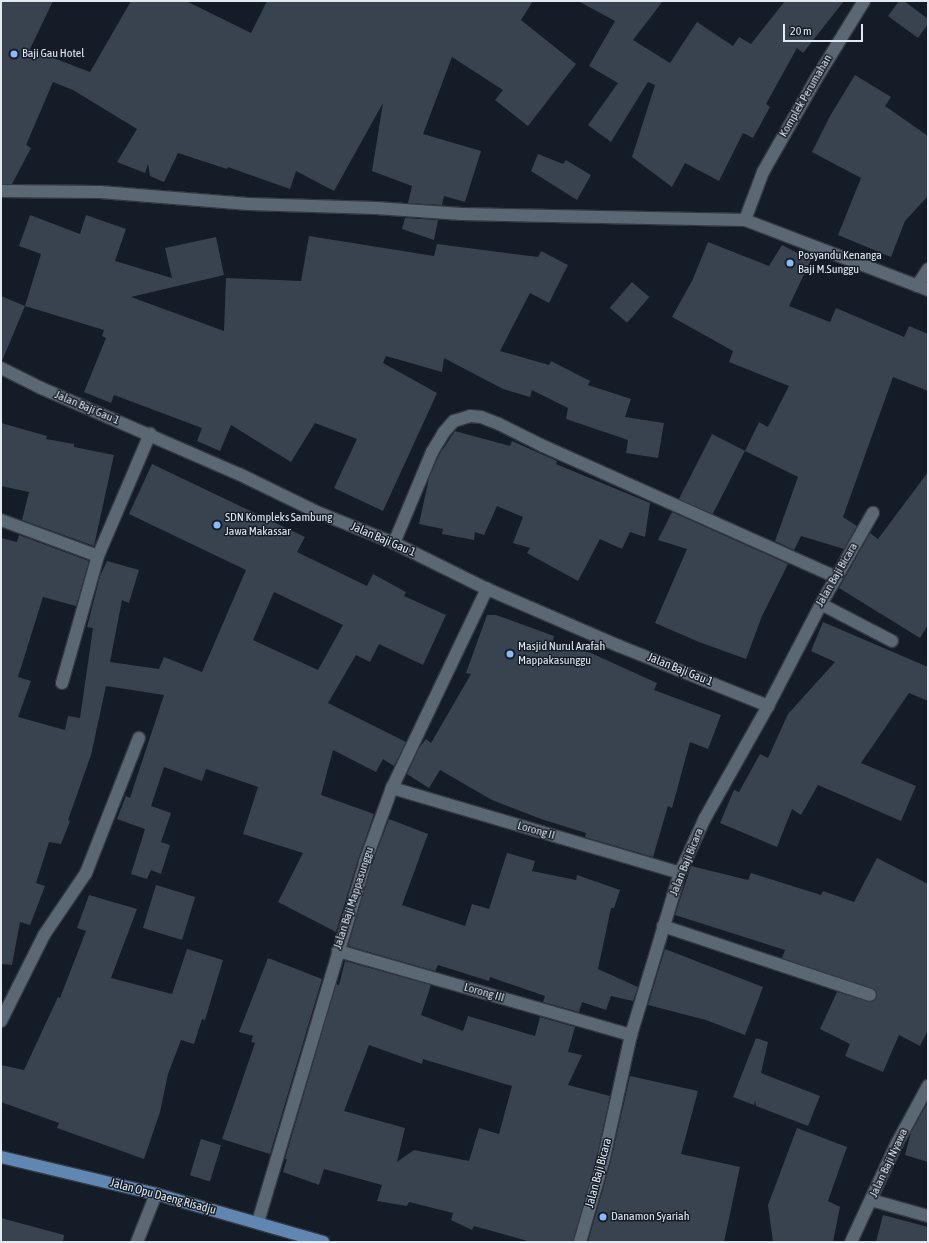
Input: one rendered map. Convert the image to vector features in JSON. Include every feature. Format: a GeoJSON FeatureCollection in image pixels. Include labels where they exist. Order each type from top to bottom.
{"type":"FeatureCollection","features":[{"type":"Feature","properties":{"kind":"main road","name":"Jalan Opu Daeng Risadju"},"geometry":{"type":"LineString","coordinates":[[1,1157],[156,1194],[258,1222],[323,1242]]}},
{"type":"Feature","properties":{"kind":"street","name":"Komplek Perumahan"},"geometry":{"type":"LineString","coordinates":[[745,220],[763,172],[816,79],[864,1]]}},
{"type":"Feature","properties":{"kind":"street"},"geometry":{"type":"LineString","coordinates":[[1,191],[100,192],[249,204],[376,208],[462,214],[745,220],[922,288],[928,269]]}},
{"type":"Feature","properties":{"kind":"street","name":"Jalan Baji Gau 1"},"geometry":{"type":"LineString","coordinates":[[1,368],[41,388],[150,434],[239,474],[317,512],[394,543],[487,589],[619,646],[768,706]]}},
{"type":"Feature","properties":{"kind":"street"},"geometry":{"type":"LineString","coordinates":[[394,543],[432,452],[444,432],[454,421],[470,416],[481,417],[499,424],[543,446],[836,577]]}},
{"type":"Feature","properties":{"kind":"street"},"geometry":{"type":"LineString","coordinates":[[62,683],[98,556],[150,434]]}},
{"type":"Feature","properties":{"kind":"street","name":"Jalan Baji Bicara"},"geometry":{"type":"LineString","coordinates":[[580,1242],[603,1162],[631,1035],[680,873],[705,818],[768,706],[821,604],[873,513]]}},
{"type":"Feature","properties":{"kind":"street"},"geometry":{"type":"LineString","coordinates":[[1,520],[98,556]]}},
{"type":"Feature","properties":{"kind":"street","name":"Jalan Baji Mappasunggu"},"geometry":{"type":"LineString","coordinates":[[258,1222],[365,862],[392,788],[487,589]]}},
{"type":"Feature","properties":{"kind":"street"},"geometry":{"type":"LineString","coordinates":[[821,604],[892,641]]}},
{"type":"Feature","properties":{"kind":"street"},"geometry":{"type":"LineString","coordinates":[[1,1021],[44,936],[86,873],[139,738]]}},
{"type":"Feature","properties":{"kind":"street","name":"Lorong II"},"geometry":{"type":"LineString","coordinates":[[392,788],[680,873]]}},
{"type":"Feature","properties":{"kind":"street"},"geometry":{"type":"LineString","coordinates":[[663,926],[870,995]]}},
{"type":"Feature","properties":{"kind":"street","name":"Lorong III"},"geometry":{"type":"LineString","coordinates":[[338,951],[631,1035]]}},
{"type":"Feature","properties":{"kind":"street","name":"Jalan Baji Nyawa"},"geometry":{"type":"LineString","coordinates":[[851,1242],[897,1144],[928,1086]]}},
{"type":"Feature","properties":{"kind":"street"},"geometry":{"type":"LineString","coordinates":[[137,1242],[156,1194]]}},
{"type":"Feature","properties":{"kind":"street"},"geometry":{"type":"LineString","coordinates":[[871,1200],[928,1216]]}},
{"type":"Feature","properties":{"kind":"building"},"geometry":{"type":"Polygon","coordinates":[[[1,1],[53,1],[30,49],[90,72],[131,1],[186,1],[251,33],[267,1],[533,1],[521,20],[576,64],[528,126],[495,100],[503,90],[452,57],[423,134],[481,151],[465,202],[444,196],[442,205],[408,203],[412,186],[372,171],[383,103],[334,191],[296,171],[290,189],[228,167],[227,169],[178,153],[164,182],[150,176],[148,164],[145,173],[117,162],[137,129],[73,90],[53,82],[26,145],[31,148],[12,184],[1,184],[1,1]]]}},
{"type":"Feature","properties":{"kind":"building"},"geometry":{"type":"Polygon","coordinates":[[[578,1],[663,1],[633,40],[670,63],[697,22],[733,46],[739,37],[751,44],[785,1],[844,1],[803,53],[797,48],[766,104],[770,107],[753,138],[743,133],[719,181],[685,163],[672,187],[632,157],[655,85],[648,82],[611,142],[588,125],[618,83],[589,66],[615,21],[578,1]]]}},
{"type":"Feature","properties":{"kind":"building"},"geometry":{"type":"Polygon","coordinates":[[[899,1],[904,1],[928,19],[928,24],[918,38],[888,16],[899,1]]]}},
{"type":"Feature","properties":{"kind":"building"},"geometry":{"type":"Polygon","coordinates":[[[855,75],[891,97],[885,106],[928,136],[928,196],[905,221],[891,257],[838,235],[861,178],[812,152],[830,116],[855,75]]]}},
{"type":"Feature","properties":{"kind":"building"},"geometry":{"type":"Polygon","coordinates":[[[538,154],[563,164],[566,160],[591,175],[577,200],[531,171],[538,154]]]}},
{"type":"Feature","properties":{"kind":"building"},"geometry":{"type":"Polygon","coordinates":[[[30,215],[80,234],[86,215],[126,229],[115,261],[172,278],[165,248],[216,237],[224,275],[131,297],[224,331],[226,278],[301,281],[309,236],[434,256],[437,244],[538,257],[541,251],[568,265],[549,303],[530,293],[500,351],[549,365],[551,361],[590,381],[588,385],[631,399],[625,417],[664,423],[658,458],[626,453],[628,440],[566,419],[568,408],[532,390],[530,397],[503,389],[444,358],[442,372],[386,356],[383,363],[437,393],[383,511],[334,488],[357,439],[315,423],[291,462],[231,425],[220,451],[197,441],[202,428],[114,395],[111,403],[84,392],[106,338],[102,336],[104,330],[25,306],[41,254],[19,246],[30,215]]]}},
{"type":"Feature","properties":{"kind":"building"},"geometry":{"type":"Polygon","coordinates":[[[405,218],[438,220],[434,240],[402,229],[405,218]]]}},
{"type":"Feature","properties":{"kind":"building"},"geometry":{"type":"Polygon","coordinates":[[[708,242],[769,266],[782,245],[811,260],[789,306],[830,322],[836,308],[904,337],[909,326],[928,334],[928,391],[893,377],[843,517],[857,526],[844,549],[801,536],[794,550],[775,541],[798,477],[745,451],[759,422],[768,427],[789,386],[729,362],[733,351],[672,317],[693,279],[708,242]]]}},
{"type":"Feature","properties":{"kind":"building"},"geometry":{"type":"Polygon","coordinates":[[[632,282],[649,297],[627,323],[610,308],[632,282]]]}},
{"type":"Feature","properties":{"kind":"building"},"geometry":{"type":"Polygon","coordinates":[[[1,296],[25,306],[2,361],[1,361],[1,296]]]}},
{"type":"Feature","properties":{"kind":"building"},"geometry":{"type":"Polygon","coordinates":[[[1,423],[47,436],[46,439],[74,444],[74,447],[114,455],[94,546],[22,520],[29,492],[1,486],[1,423]]]}},
{"type":"Feature","properties":{"kind":"building"},"geometry":{"type":"Polygon","coordinates":[[[455,431],[510,446],[512,441],[557,461],[556,464],[650,503],[645,537],[630,532],[622,549],[600,539],[578,581],[527,553],[530,548],[513,543],[523,517],[497,506],[484,535],[475,532],[474,540],[442,534],[443,529],[419,524],[429,478],[439,455],[455,431]]]}},
{"type":"Feature","properties":{"kind":"building"},"geometry":{"type":"Polygon","coordinates":[[[712,434],[745,451],[712,516],[679,499],[712,434]]]}},
{"type":"Feature","properties":{"kind":"building"},"geometry":{"type":"Polygon","coordinates":[[[152,464],[305,537],[297,552],[367,586],[373,574],[406,592],[404,596],[446,615],[423,665],[379,644],[370,662],[356,655],[328,703],[406,742],[394,766],[383,759],[376,772],[333,750],[321,795],[374,814],[336,932],[278,902],[303,853],[243,834],[258,787],[206,769],[202,781],[164,767],[151,806],[171,813],[161,842],[170,845],[161,874],[151,870],[147,879],[131,874],[145,829],[117,819],[126,796],[130,798],[164,695],[106,686],[91,755],[68,820],[70,821],[61,844],[49,842],[36,883],[45,886],[30,925],[20,922],[12,965],[1,964],[1,538],[17,542],[19,535],[89,561],[76,606],[43,597],[18,677],[31,681],[18,717],[65,730],[68,716],[80,718],[93,628],[87,627],[100,576],[107,561],[139,570],[129,603],[122,600],[110,662],[159,669],[164,657],[202,672],[246,570],[129,514],[152,464]],[[274,592],[253,640],[318,670],[343,625],[274,592]]]}},
{"type":"Feature","properties":{"kind":"building"},"geometry":{"type":"Polygon","coordinates":[[[928,472],[928,625],[920,638],[839,588],[870,533],[878,539],[928,472]]]}},
{"type":"Feature","properties":{"kind":"building"},"geometry":{"type":"Polygon","coordinates":[[[672,512],[788,564],[762,616],[746,659],[699,642],[655,623],[687,549],[658,540],[672,512]]]}},
{"type":"Feature","properties":{"kind":"building"},"geometry":{"type":"Polygon","coordinates":[[[487,615],[496,615],[554,636],[552,643],[591,653],[657,683],[654,690],[721,715],[708,749],[690,742],[672,808],[668,806],[653,857],[585,837],[586,833],[541,819],[492,800],[440,770],[429,788],[407,774],[419,748],[426,739],[431,743],[471,674],[466,673],[487,615]]]}},
{"type":"Feature","properties":{"kind":"building"},"geometry":{"type":"Polygon","coordinates":[[[823,622],[928,667],[928,701],[909,693],[861,763],[916,786],[901,821],[818,785],[801,815],[792,809],[777,847],[720,823],[734,790],[739,792],[760,754],[768,758],[788,714],[835,662],[811,651],[823,622]]]}},
{"type":"Feature","properties":{"kind":"building"},"geometry":{"type":"Polygon","coordinates":[[[389,819],[428,834],[402,905],[465,926],[472,904],[489,909],[507,853],[535,861],[532,871],[576,880],[577,875],[620,890],[614,908],[611,908],[598,969],[638,987],[633,1001],[611,996],[606,1010],[582,1002],[579,1012],[543,1002],[545,996],[490,977],[489,981],[438,965],[435,971],[348,946],[372,864],[389,819]]]}},
{"type":"Feature","properties":{"kind":"building"},"geometry":{"type":"Polygon","coordinates":[[[877,858],[928,884],[928,1030],[920,1046],[899,1035],[883,1072],[845,1056],[850,1044],[820,1029],[837,992],[871,1002],[877,997],[875,990],[782,958],[785,950],[675,915],[691,866],[748,880],[751,873],[821,895],[823,891],[854,902],[877,858]]]}},
{"type":"Feature","properties":{"kind":"building"},"geometry":{"type":"Polygon","coordinates":[[[156,885],[195,897],[182,940],[143,928],[156,885]]]}},
{"type":"Feature","properties":{"kind":"building"},"geometry":{"type":"Polygon","coordinates":[[[89,895],[137,909],[111,978],[172,994],[187,949],[223,960],[205,1020],[202,1019],[194,1044],[181,1040],[168,1074],[160,1112],[144,1159],[57,1128],[59,1123],[1,1102],[1,1065],[24,1070],[58,997],[60,998],[86,931],[77,928],[89,895]]]}},
{"type":"Feature","properties":{"kind":"building"},"geometry":{"type":"Polygon","coordinates":[[[665,949],[763,987],[745,1035],[706,1020],[648,1005],[665,949]]]}},
{"type":"Feature","properties":{"kind":"building"},"geometry":{"type":"Polygon","coordinates":[[[268,958],[322,979],[270,1154],[222,1139],[255,1043],[251,1042],[253,1036],[239,1032],[268,958]]]}},
{"type":"Feature","properties":{"kind":"building"},"geometry":{"type":"Polygon","coordinates":[[[345,961],[431,985],[421,1015],[463,1031],[468,1016],[535,1036],[540,1017],[575,1027],[568,1052],[582,1055],[568,1085],[610,1096],[596,1160],[573,1242],[531,1242],[474,1226],[472,1230],[451,1220],[453,1213],[409,1202],[407,1206],[377,1201],[382,1185],[324,1169],[319,1185],[283,1172],[287,1159],[285,1159],[336,984],[339,985],[345,961]],[[369,1045],[344,1111],[405,1128],[397,1162],[414,1150],[469,1161],[479,1128],[499,1134],[512,1086],[423,1059],[422,1064],[369,1045]]]}},
{"type":"Feature","properties":{"kind":"building"},"geometry":{"type":"Polygon","coordinates":[[[756,1038],[768,1042],[761,1073],[820,1096],[808,1126],[756,1106],[755,1100],[754,1105],[733,1097],[756,1038]]]}},
{"type":"Feature","properties":{"kind":"building"},"geometry":{"type":"Polygon","coordinates":[[[630,1076],[698,1091],[681,1154],[740,1167],[724,1242],[588,1242],[610,1164],[630,1076]]]}},
{"type":"Feature","properties":{"kind":"building"},"geometry":{"type":"Polygon","coordinates":[[[928,1102],[928,1162],[905,1155],[911,1132],[928,1102]]]}},
{"type":"Feature","properties":{"kind":"building"},"geometry":{"type":"Polygon","coordinates":[[[797,1128],[847,1147],[828,1201],[840,1207],[833,1242],[773,1242],[768,1205],[797,1128]]]}},
{"type":"Feature","properties":{"kind":"building"},"geometry":{"type":"Polygon","coordinates":[[[201,1139],[221,1145],[210,1181],[190,1175],[201,1139]]]}},
{"type":"Feature","properties":{"kind":"building"},"geometry":{"type":"Polygon","coordinates":[[[883,1215],[928,1227],[928,1242],[876,1242],[883,1215]]]}},
{"type":"Feature","properties":{"kind":"building"},"geometry":{"type":"Polygon","coordinates":[[[1,1218],[64,1235],[63,1242],[1,1242],[1,1218]]]}},
{"type":"Feature","properties":{"kind":"place","name":"Baji Gau Hotel"},"geometry":{"type":"Point","coordinates":[14,54]}},
{"type":"Feature","properties":{"kind":"place","name":"Posyandu Kenanga Baji M.Sunggu"},"geometry":{"type":"Point","coordinates":[790,263]}},
{"type":"Feature","properties":{"kind":"place","name":"SDN Kompleks Sambung Jawa Makassar"},"geometry":{"type":"Point","coordinates":[217,525]}},
{"type":"Feature","properties":{"kind":"place","name":"Masjid Nurul Arafah Mappakasunggu"},"geometry":{"type":"Point","coordinates":[510,654]}},
{"type":"Feature","properties":{"kind":"place","name":"Danamon Syariah"},"geometry":{"type":"Point","coordinates":[603,1217]}}]}
